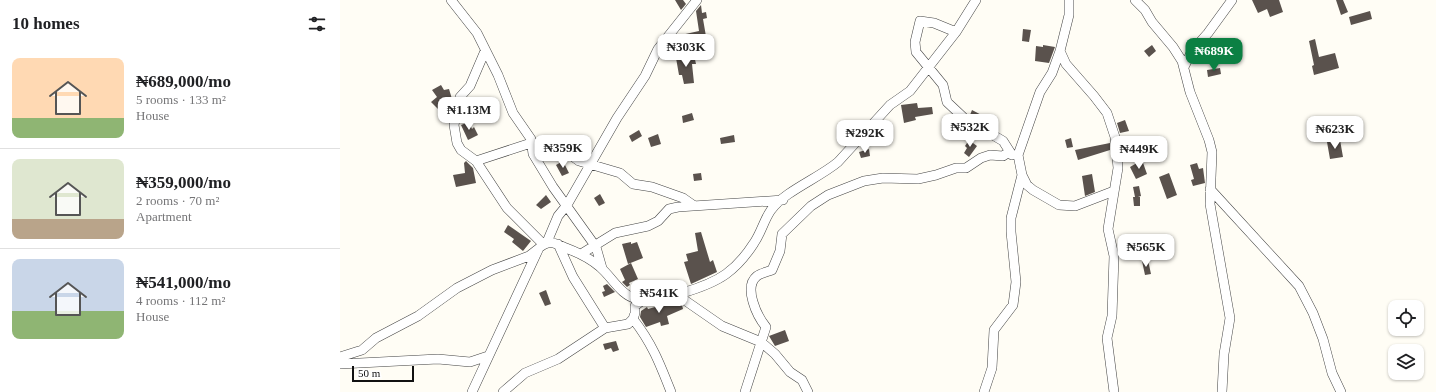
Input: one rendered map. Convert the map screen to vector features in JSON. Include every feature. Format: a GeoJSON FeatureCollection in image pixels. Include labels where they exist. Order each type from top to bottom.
{"type":"FeatureCollection","features":[{"type":"Feature","properties":{"kind":"street"},"geometry":{"type":"LineString","coordinates":[[451,0],[472,25],[498,75],[513,113],[528,133],[533,154],[553,187],[595,245],[602,268]]}},
{"type":"Feature","properties":{"kind":"street"},"geometry":{"type":"LineString","coordinates":[[472,392],[488,356],[558,216],[567,205],[631,95],[646,76],[658,49],[697,0]]}},
{"type":"Feature","properties":{"kind":"street"},"geometry":{"type":"LineString","coordinates":[[340,357],[362,350],[376,338],[418,316],[457,288],[492,270],[529,256],[543,245],[558,244],[581,254],[602,268],[628,295],[635,299],[644,300],[676,296],[693,288],[712,283],[726,274],[747,252],[755,242],[772,210],[803,184],[828,170],[838,162],[890,105],[910,91],[956,32],[976,0]]}},
{"type":"Feature","properties":{"kind":"street"},"geometry":{"type":"LineString","coordinates":[[1014,153],[1040,92],[1052,73],[1060,51],[1068,15],[1069,0]]}},
{"type":"Feature","properties":{"kind":"street"},"geometry":{"type":"LineString","coordinates":[[1135,0],[1145,10],[1160,33],[1173,47],[1184,67],[1190,92],[1209,140],[1212,152],[1210,204],[1230,318],[1224,354],[1222,392]]}},
{"type":"Feature","properties":{"kind":"street"},"geometry":{"type":"LineString","coordinates":[[1184,67],[1192,51],[1208,33],[1232,0]]}},
{"type":"Feature","properties":{"kind":"street"},"geometry":{"type":"LineString","coordinates":[[956,32],[934,23],[920,21],[914,48],[919,58],[944,85],[947,102],[954,110],[1003,141],[1014,153],[1027,185],[1059,205],[1075,206],[1114,191]]}},
{"type":"Feature","properties":{"kind":"street"},"geometry":{"type":"LineString","coordinates":[[485,51],[470,86],[460,97],[454,125],[457,143],[461,150],[476,161],[507,208],[543,245]]}},
{"type":"Feature","properties":{"kind":"street"},"geometry":{"type":"LineString","coordinates":[[1060,51],[1066,64],[1107,113],[1115,137],[1118,168],[1108,229],[1114,256],[1112,316],[1106,338],[1114,392]]}},
{"type":"Feature","properties":{"kind":"street"},"geometry":{"type":"LineString","coordinates":[[476,161],[531,143],[542,144],[564,151],[578,161],[620,173],[633,184],[652,187],[682,198],[693,205]]}},
{"type":"Feature","properties":{"kind":"street"},"geometry":{"type":"LineString","coordinates":[[745,392],[766,327],[753,308],[752,282],[757,276],[772,270],[780,251],[782,234],[811,206],[828,194],[864,181],[891,177],[918,179],[956,168],[966,168],[981,158],[990,155],[1003,156],[1014,153]]}},
{"type":"Feature","properties":{"kind":"street"},"geometry":{"type":"LineString","coordinates":[[984,392],[992,368],[994,330],[1013,305],[1016,282],[1011,218],[1022,175]]}},
{"type":"Feature","properties":{"kind":"street"},"geometry":{"type":"LineString","coordinates":[[1210,189],[1299,286],[1313,313],[1323,339],[1332,373],[1340,392]]}},
{"type":"Feature","properties":{"kind":"street"},"geometry":{"type":"LineString","coordinates":[[581,254],[615,233],[648,226],[658,221],[669,209],[693,205],[783,200]]}},
{"type":"Feature","properties":{"kind":"street"},"geometry":{"type":"LineString","coordinates":[[558,244],[573,276],[605,328]]}},
{"type":"Feature","properties":{"kind":"street"},"geometry":{"type":"LineString","coordinates":[[676,296],[683,299],[722,326],[760,342],[775,354],[790,372],[802,380],[808,392]]}},
{"type":"Feature","properties":{"kind":"street"},"geometry":{"type":"LineString","coordinates":[[503,392],[525,373],[558,359],[605,328],[628,324],[633,319],[635,313],[634,306],[644,300]]}},
{"type":"Feature","properties":{"kind":"street"},"geometry":{"type":"LineString","coordinates":[[633,319],[644,333],[656,355],[671,392]]}},
{"type":"Feature","properties":{"kind":"street"},"geometry":{"type":"LineString","coordinates":[[340,364],[438,359],[470,362],[488,356]]}},
{"type":"Feature","properties":{"kind":"street"},"geometry":{"type":"LineString","coordinates":[[470,362],[482,370]]}},
{"type":"Feature","properties":{"kind":"building"},"geometry":{"type":"Polygon","coordinates":[[[675,0],[683,0],[686,4],[681,10],[675,0]]]}},
{"type":"Feature","properties":{"kind":"building"},"geometry":{"type":"Polygon","coordinates":[[[1252,0],[1279,0],[1283,12],[1270,17],[1267,9],[1258,13],[1252,0]]]}},
{"type":"Feature","properties":{"kind":"building"},"geometry":{"type":"Polygon","coordinates":[[[1336,0],[1343,0],[1348,12],[1341,15],[1336,0]]]}},
{"type":"Feature","properties":{"kind":"building"},"geometry":{"type":"Polygon","coordinates":[[[701,5],[702,13],[706,12],[707,18],[703,19],[708,48],[698,49],[697,38],[683,41],[681,35],[699,31],[696,11],[701,5]]]}},
{"type":"Feature","properties":{"kind":"building"},"geometry":{"type":"Polygon","coordinates":[[[1370,11],[1372,19],[1351,25],[1349,17],[1370,11]]]}},
{"type":"Feature","properties":{"kind":"building"},"geometry":{"type":"Polygon","coordinates":[[[1023,29],[1031,30],[1029,42],[1022,41],[1023,29]]]}},
{"type":"Feature","properties":{"kind":"building"},"geometry":{"type":"Polygon","coordinates":[[[1315,39],[1319,57],[1335,53],[1339,68],[1314,75],[1312,66],[1314,65],[1309,41],[1315,39]]]}},
{"type":"Feature","properties":{"kind":"building"},"geometry":{"type":"Polygon","coordinates":[[[1209,44],[1212,50],[1203,55],[1201,50],[1209,44]]]}},
{"type":"Feature","properties":{"kind":"building"},"geometry":{"type":"Polygon","coordinates":[[[1043,45],[1055,47],[1049,63],[1035,61],[1036,46],[1043,47],[1043,45]]]}},
{"type":"Feature","properties":{"kind":"building"},"geometry":{"type":"Polygon","coordinates":[[[1152,45],[1156,51],[1149,57],[1144,51],[1152,45]]]}},
{"type":"Feature","properties":{"kind":"building"},"geometry":{"type":"Polygon","coordinates":[[[694,55],[696,64],[692,64],[694,83],[684,84],[682,75],[679,75],[676,58],[694,55]]]}},
{"type":"Feature","properties":{"kind":"building"},"geometry":{"type":"Polygon","coordinates":[[[1220,68],[1221,74],[1208,77],[1207,70],[1220,68]]]}},
{"type":"Feature","properties":{"kind":"building"},"geometry":{"type":"Polygon","coordinates":[[[441,85],[444,90],[449,89],[452,99],[446,101],[448,104],[439,110],[431,102],[437,97],[432,90],[441,85]]]}},
{"type":"Feature","properties":{"kind":"building"},"geometry":{"type":"Polygon","coordinates":[[[917,103],[918,108],[932,107],[933,114],[915,117],[916,120],[904,123],[901,105],[917,103]]]}},
{"type":"Feature","properties":{"kind":"building"},"geometry":{"type":"Polygon","coordinates":[[[492,109],[493,115],[482,117],[481,111],[492,109]]]}},
{"type":"Feature","properties":{"kind":"building"},"geometry":{"type":"Polygon","coordinates":[[[972,110],[989,119],[986,124],[970,115],[972,110]]]}},
{"type":"Feature","properties":{"kind":"building"},"geometry":{"type":"Polygon","coordinates":[[[692,113],[694,120],[683,123],[682,116],[692,113]]]}},
{"type":"Feature","properties":{"kind":"building"},"geometry":{"type":"Polygon","coordinates":[[[1125,120],[1129,131],[1120,133],[1117,123],[1125,120]]]}},
{"type":"Feature","properties":{"kind":"building"},"geometry":{"type":"Polygon","coordinates":[[[469,122],[472,129],[474,127],[478,135],[468,140],[461,125],[469,122]]]}},
{"type":"Feature","properties":{"kind":"building"},"geometry":{"type":"Polygon","coordinates":[[[639,130],[642,136],[632,142],[629,136],[639,130]]]}},
{"type":"Feature","properties":{"kind":"building"},"geometry":{"type":"Polygon","coordinates":[[[658,134],[661,144],[651,147],[648,138],[658,134]]]}},
{"type":"Feature","properties":{"kind":"building"},"geometry":{"type":"Polygon","coordinates":[[[734,135],[735,142],[721,144],[720,138],[734,135]]]}},
{"type":"Feature","properties":{"kind":"building"},"geometry":{"type":"Polygon","coordinates":[[[1071,138],[1073,147],[1067,148],[1065,140],[1071,138]]]}},
{"type":"Feature","properties":{"kind":"building"},"geometry":{"type":"Polygon","coordinates":[[[969,140],[977,146],[969,157],[964,153],[967,148],[965,146],[969,140]]]}},
{"type":"Feature","properties":{"kind":"building"},"geometry":{"type":"Polygon","coordinates":[[[1340,140],[1343,157],[1330,159],[1327,142],[1340,140]]]}},
{"type":"Feature","properties":{"kind":"building"},"geometry":{"type":"Polygon","coordinates":[[[1110,143],[1110,150],[1078,160],[1075,150],[1110,143]]]}},
{"type":"Feature","properties":{"kind":"building"},"geometry":{"type":"Polygon","coordinates":[[[869,149],[870,156],[861,158],[859,152],[869,149]]]}},
{"type":"Feature","properties":{"kind":"building"},"geometry":{"type":"Polygon","coordinates":[[[1142,160],[1147,174],[1136,179],[1130,167],[1142,160]]]}},
{"type":"Feature","properties":{"kind":"building"},"geometry":{"type":"Polygon","coordinates":[[[466,161],[473,168],[476,183],[456,187],[453,175],[465,173],[464,163],[466,161]]]}},
{"type":"Feature","properties":{"kind":"building"},"geometry":{"type":"Polygon","coordinates":[[[563,161],[569,173],[562,176],[556,165],[563,161]]]}},
{"type":"Feature","properties":{"kind":"building"},"geometry":{"type":"Polygon","coordinates":[[[1197,163],[1199,169],[1203,168],[1205,183],[1193,186],[1191,180],[1194,179],[1190,165],[1197,163]]]}},
{"type":"Feature","properties":{"kind":"building"},"geometry":{"type":"Polygon","coordinates":[[[701,173],[702,180],[694,181],[693,174],[701,173]]]}},
{"type":"Feature","properties":{"kind":"building"},"geometry":{"type":"Polygon","coordinates":[[[1169,173],[1177,195],[1167,199],[1159,177],[1169,173]]]}},
{"type":"Feature","properties":{"kind":"building"},"geometry":{"type":"Polygon","coordinates":[[[1092,174],[1095,192],[1085,196],[1082,176],[1092,174]]]}},
{"type":"Feature","properties":{"kind":"building"},"geometry":{"type":"Polygon","coordinates":[[[1139,186],[1141,196],[1138,197],[1140,197],[1140,206],[1134,206],[1133,197],[1135,197],[1133,187],[1139,186]]]}},
{"type":"Feature","properties":{"kind":"building"},"geometry":{"type":"Polygon","coordinates":[[[600,194],[605,203],[599,206],[594,198],[600,194]]]}},
{"type":"Feature","properties":{"kind":"building"},"geometry":{"type":"Polygon","coordinates":[[[546,195],[551,202],[541,209],[536,205],[546,195]]]}},
{"type":"Feature","properties":{"kind":"building"},"geometry":{"type":"Polygon","coordinates":[[[508,225],[531,241],[523,251],[512,242],[514,239],[504,232],[508,225]]]}},
{"type":"Feature","properties":{"kind":"building"},"geometry":{"type":"Polygon","coordinates":[[[701,232],[710,262],[713,260],[717,272],[691,284],[684,262],[688,261],[686,254],[698,251],[695,233],[701,232]]]}},
{"type":"Feature","properties":{"kind":"building"},"geometry":{"type":"Polygon","coordinates":[[[631,242],[631,244],[637,242],[643,258],[628,264],[622,244],[631,242]]]}},
{"type":"Feature","properties":{"kind":"building"},"geometry":{"type":"Polygon","coordinates":[[[1148,260],[1151,274],[1145,275],[1142,261],[1148,260]]]}},
{"type":"Feature","properties":{"kind":"building"},"geometry":{"type":"Polygon","coordinates":[[[631,263],[638,279],[629,283],[630,285],[627,287],[622,282],[625,280],[620,269],[631,263]]]}},
{"type":"Feature","properties":{"kind":"building"},"geometry":{"type":"Polygon","coordinates":[[[607,284],[615,292],[604,297],[602,292],[605,291],[603,286],[607,284]]]}},
{"type":"Feature","properties":{"kind":"building"},"geometry":{"type":"Polygon","coordinates":[[[546,290],[551,304],[545,306],[539,293],[546,290]]]}},
{"type":"Feature","properties":{"kind":"building"},"geometry":{"type":"Polygon","coordinates":[[[673,302],[682,305],[683,309],[667,316],[669,324],[661,326],[660,322],[646,327],[640,317],[641,311],[647,307],[648,309],[673,302]]]}},
{"type":"Feature","properties":{"kind":"building"},"geometry":{"type":"Polygon","coordinates":[[[785,330],[789,341],[775,346],[769,336],[785,330]]]}},
{"type":"Feature","properties":{"kind":"building"},"geometry":{"type":"Polygon","coordinates":[[[616,341],[619,350],[613,352],[611,348],[605,350],[603,344],[616,341]]]}}]}
